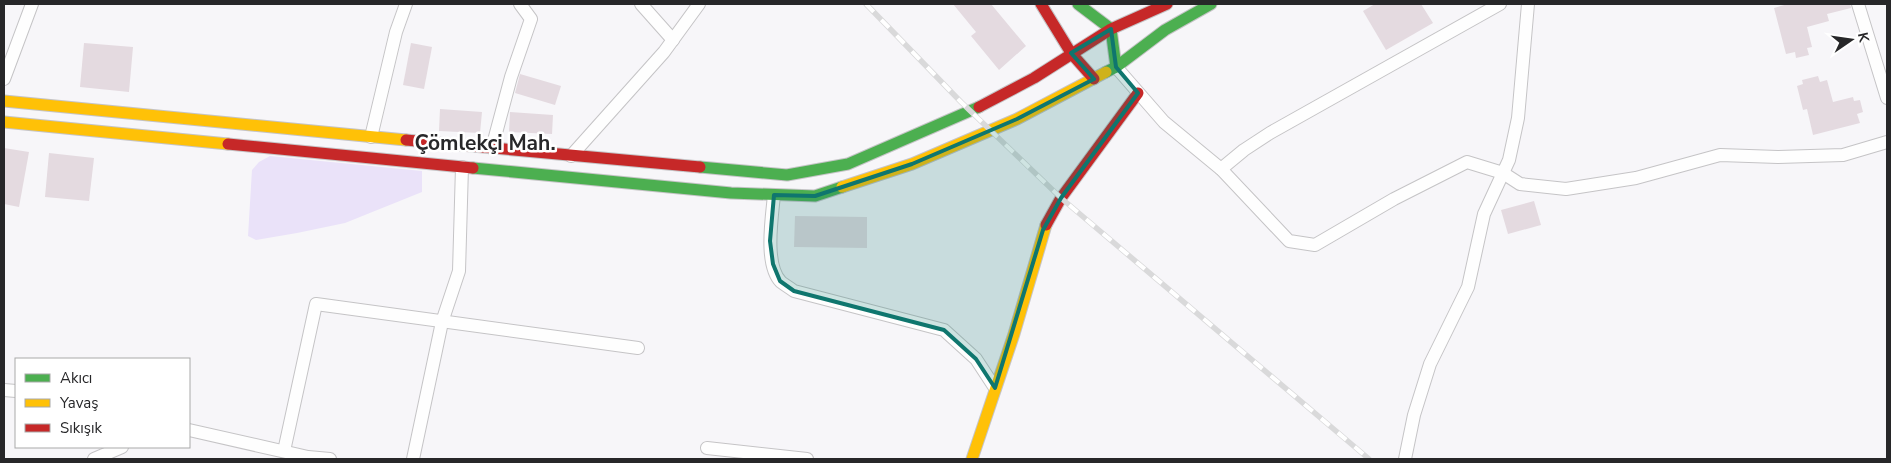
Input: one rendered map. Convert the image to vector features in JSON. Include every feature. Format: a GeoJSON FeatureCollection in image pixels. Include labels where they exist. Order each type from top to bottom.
{"type":"FeatureCollection","features":[{"type":"Feature","properties":{"kind":"main road"},"geometry":{"type":"LineString","coordinates":[[1041,4],[1071,53],[1094,79]]}},
{"type":"Feature","properties":{"kind":"main road"},"geometry":{"type":"LineString","coordinates":[[1078,4],[1111,28],[1116,67]]}},
{"type":"Feature","properties":{"kind":"main road"},"geometry":{"type":"LineString","coordinates":[[4,100],[371,137],[787,175],[848,164],[992,101],[1034,78],[1111,28],[1167,4]]}},
{"type":"Feature","properties":{"kind":"main road"},"geometry":{"type":"LineString","coordinates":[[4,122],[731,193],[815,196],[912,164],[1017,119],[1116,67],[1166,30],[1211,4]]}},
{"type":"Feature","properties":{"kind":"main road"},"geometry":{"type":"LineString","coordinates":[[972,459],[1014,334],[1043,230],[1061,198],[1138,93]]}},
{"type":"Feature","properties":{"kind":"street"},"geometry":{"type":"LineString","coordinates":[[4,79],[32,4]]}},
{"type":"Feature","properties":{"kind":"street"},"geometry":{"type":"LineString","coordinates":[[371,137],[396,32],[406,4]]}},
{"type":"Feature","properties":{"kind":"street"},"geometry":{"type":"LineString","coordinates":[[492,148],[511,77],[531,19],[520,4]]}},
{"type":"Feature","properties":{"kind":"street"},"geometry":{"type":"LineString","coordinates":[[641,4],[673,40]]}},
{"type":"Feature","properties":{"kind":"street"},"geometry":{"type":"LineString","coordinates":[[571,156],[664,52],[699,4]]}},
{"type":"Feature","properties":{"kind":"street"},"geometry":{"type":"LineString","coordinates":[[1221,169],[1244,150],[1270,133],[1500,4]]}},
{"type":"Feature","properties":{"kind":"street"},"geometry":{"type":"LineString","coordinates":[[1404,459],[1414,414],[1430,364],[1468,286],[1484,214],[1509,160],[1518,118],[1528,4]]}},
{"type":"Feature","properties":{"kind":"street"},"geometry":{"type":"LineString","coordinates":[[1858,4],[1887,98]]}},
{"type":"Feature","properties":{"kind":"street"},"geometry":{"type":"LineString","coordinates":[[1116,67],[1164,122],[1221,169],[1289,241],[1315,245],[1394,198],[1467,162],[1503,173],[1520,184],[1566,189],[1636,178],[1720,155],[1778,157],[1843,155],[1887,142]]}},
{"type":"Feature","properties":{"kind":"street"},"geometry":{"type":"LineString","coordinates":[[413,459],[442,322],[459,271],[462,167]]}},
{"type":"Feature","properties":{"kind":"street"},"geometry":{"type":"LineString","coordinates":[[774,195],[770,241],[773,264],[780,281],[794,291],[944,330],[976,359],[995,388]]}},
{"type":"Feature","properties":{"kind":"street"},"geometry":{"type":"LineString","coordinates":[[284,451],[316,304],[638,348]]}},
{"type":"Feature","properties":{"kind":"street"},"geometry":{"type":"LineString","coordinates":[[190,430],[330,459]]}},
{"type":"Feature","properties":{"kind":"street"},"geometry":{"type":"LineString","coordinates":[[94,459],[120,448]]}},
{"type":"Feature","properties":{"kind":"street"},"geometry":{"type":"LineString","coordinates":[[707,448],[807,459]]}},
{"type":"Feature","properties":{"kind":"highlighted area"},"geometry":{"type":"Polygon","coordinates":[[[1111,29],[1116,67],[1138,93],[1061,198],[1043,230],[995,388],[976,359],[944,330],[794,291],[780,281],[773,264],[770,241],[774,195],[815,196],[912,164],[1017,119],[1094,79],[1071,53],[1111,29]]]}},
{"type":"Feature","properties":{"kind":"shaded area"},"geometry":{"type":"Polygon","coordinates":[[[270,156],[422,171],[422,192],[345,223],[256,240],[248,236],[252,170],[259,162],[270,156]]]}},
{"type":"Feature","properties":{"kind":"building"},"geometry":{"type":"Polygon","coordinates":[[[953,4],[991,4],[1026,46],[999,70],[971,36],[976,32],[953,4]]]}},
{"type":"Feature","properties":{"kind":"building"},"geometry":{"type":"Polygon","coordinates":[[[1375,4],[1421,4],[1433,23],[1386,50],[1363,11],[1375,4]]]}},
{"type":"Feature","properties":{"kind":"building"},"geometry":{"type":"Polygon","coordinates":[[[1788,4],[1850,4],[1851,8],[1827,14],[1829,21],[1807,27],[1812,47],[1807,48],[1809,55],[1796,58],[1795,52],[1786,54],[1774,8],[1788,4]]]}},
{"type":"Feature","properties":{"kind":"building"},"geometry":{"type":"Polygon","coordinates":[[[84,43],[133,47],[129,92],[80,87],[84,43]]]}},
{"type":"Feature","properties":{"kind":"building"},"geometry":{"type":"Polygon","coordinates":[[[411,43],[432,47],[424,89],[403,85],[411,43]]]}},
{"type":"Feature","properties":{"kind":"building"},"geometry":{"type":"Polygon","coordinates":[[[520,74],[561,86],[555,105],[515,93],[520,74]]]}},
{"type":"Feature","properties":{"kind":"building"},"geometry":{"type":"Polygon","coordinates":[[[1818,76],[1820,82],[1827,80],[1833,102],[1853,97],[1854,101],[1860,100],[1863,112],[1857,114],[1860,123],[1813,135],[1807,109],[1803,110],[1797,86],[1803,84],[1802,80],[1818,76]]]}},
{"type":"Feature","properties":{"kind":"building"},"geometry":{"type":"Polygon","coordinates":[[[440,109],[482,112],[480,133],[439,131],[440,109]]]}},
{"type":"Feature","properties":{"kind":"building"},"geometry":{"type":"Polygon","coordinates":[[[510,112],[553,115],[552,134],[509,132],[510,112]]]}},
{"type":"Feature","properties":{"kind":"building"},"geometry":{"type":"Polygon","coordinates":[[[4,148],[29,152],[19,207],[4,204],[4,148]]]}},
{"type":"Feature","properties":{"kind":"building"},"geometry":{"type":"Polygon","coordinates":[[[49,153],[94,158],[89,201],[45,197],[49,153]]]}},
{"type":"Feature","properties":{"kind":"building"},"geometry":{"type":"Polygon","coordinates":[[[1534,201],[1541,225],[1508,234],[1501,210],[1534,201]]]}},
{"type":"Feature","properties":{"kind":"building"},"geometry":{"type":"Polygon","coordinates":[[[795,216],[867,217],[867,248],[794,247],[795,216]]]}},
{"type":"Feature","properties":{"kind":"railway"},"geometry":{"type":"LineString","coordinates":[[866,4],[961,102],[1061,198],[1369,459]]}},
{"type":"Feature","properties":{"kind":"traffic: fast"},"geometry":{"type":"LineString","coordinates":[[1078,4],[1111,29],[1116,67]]}},
{"type":"Feature","properties":{"kind":"traffic: fast"},"geometry":{"type":"LineString","coordinates":[[1106,72],[1116,67],[1165,30],[1211,4]]}},
{"type":"Feature","properties":{"kind":"traffic: fast"},"geometry":{"type":"LineString","coordinates":[[700,167],[787,175],[848,164],[979,107]]}},
{"type":"Feature","properties":{"kind":"traffic: fast"},"geometry":{"type":"LineString","coordinates":[[473,168],[731,193],[815,196],[842,187]]}},
{"type":"Feature","properties":{"kind":"traffic: slow"},"geometry":{"type":"LineString","coordinates":[[842,187],[912,164],[1017,119],[1106,72]]}},
{"type":"Feature","properties":{"kind":"traffic: slow"},"geometry":{"type":"LineString","coordinates":[[4,101],[406,140]]}},
{"type":"Feature","properties":{"kind":"traffic: slow"},"geometry":{"type":"LineString","coordinates":[[4,122],[228,144]]}},
{"type":"Feature","properties":{"kind":"traffic: slow"},"geometry":{"type":"LineString","coordinates":[[972,459],[1014,334],[1046,225]]}},
{"type":"Feature","properties":{"kind":"traffic: jam"},"geometry":{"type":"LineString","coordinates":[[1041,4],[1071,53],[1094,79]]}},
{"type":"Feature","properties":{"kind":"traffic: jam"},"geometry":{"type":"LineString","coordinates":[[979,107],[1034,78],[1111,29],[1167,4]]}},
{"type":"Feature","properties":{"kind":"traffic: jam"},"geometry":{"type":"LineString","coordinates":[[1046,225],[1061,198],[1138,93]]}},
{"type":"Feature","properties":{"kind":"traffic: jam"},"geometry":{"type":"LineString","coordinates":[[406,140],[700,167]]}},
{"type":"Feature","properties":{"kind":"traffic: jam"},"geometry":{"type":"LineString","coordinates":[[228,144],[473,168]]}},
{"type":"Feature","properties":{"kind":"district","name":"Çömlekçi Mah."},"geometry":{"type":"Point","coordinates":[485,143]}}]}
